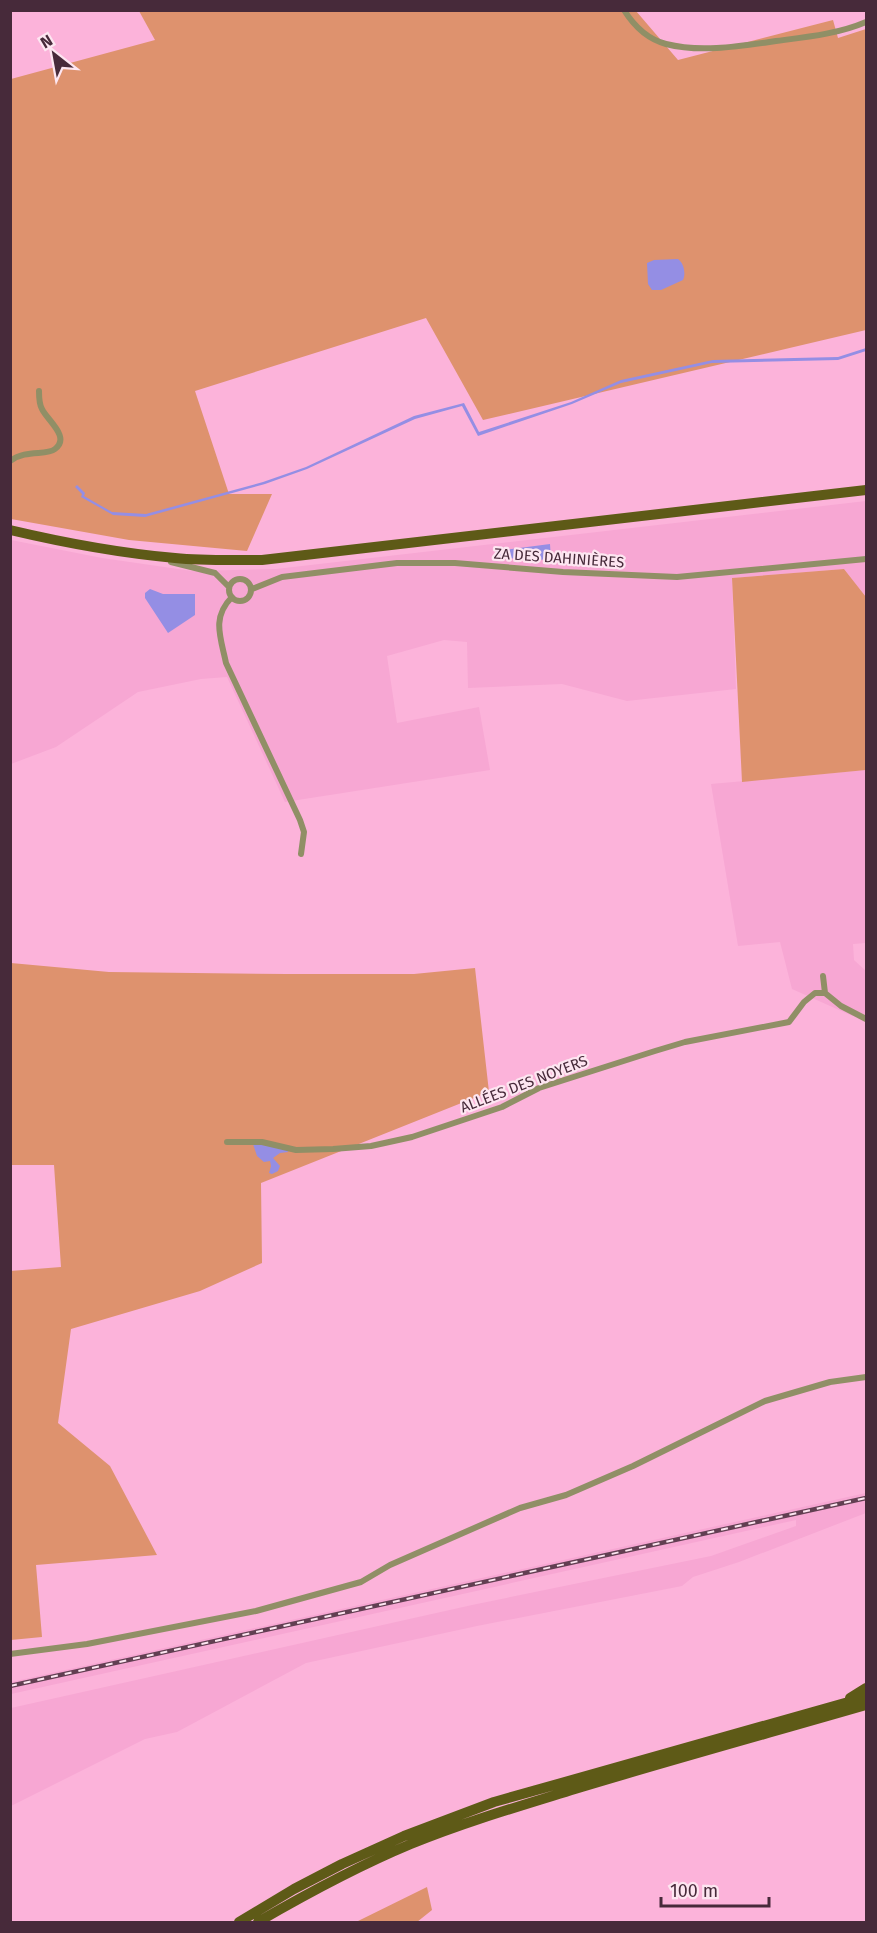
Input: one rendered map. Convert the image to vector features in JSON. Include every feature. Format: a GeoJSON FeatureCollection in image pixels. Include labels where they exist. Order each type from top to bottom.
{"type":"FeatureCollection","features":[{"type":"Feature","properties":{"kind":"main road"},"geometry":{"type":"LineString","coordinates":[[10,530],[75,545],[141,555],[213,560],[262,560],[867,490]]}},
{"type":"Feature","properties":{"kind":"main road"},"geometry":{"type":"LineString","coordinates":[[815,1710],[848,1699],[867,1688]]}},
{"type":"Feature","properties":{"kind":"main road"},"geometry":{"type":"LineString","coordinates":[[239,1923],[294,1888],[342,1864],[442,1821],[494,1802],[867,1697]]}},
{"type":"Feature","properties":{"kind":"main road"},"geometry":{"type":"LineString","coordinates":[[258,1923],[376,1859],[435,1834],[491,1814],[867,1705]]}},
{"type":"Feature","properties":{"kind":"street"},"geometry":{"type":"LineString","coordinates":[[624,10],[633,25],[664,44],[692,48],[736,46],[795,39],[849,29],[867,22]]}},
{"type":"Feature","properties":{"kind":"street"},"geometry":{"type":"LineString","coordinates":[[10,461],[26,453],[52,451],[61,440],[58,430],[42,410],[39,391]]}},
{"type":"Feature","properties":{"kind":"street"},"geometry":{"type":"LineString","coordinates":[[141,555],[215,573],[230,587],[232,597],[239,601],[250,596],[252,589],[249,582],[243,579],[236,579],[230,587]]}},
{"type":"Feature","properties":{"kind":"street","name":"ZA DES DAHINIÈRES"},"geometry":{"type":"LineString","coordinates":[[252,589],[282,577],[397,563],[455,563],[563,572],[677,577],[867,559]]}},
{"type":"Feature","properties":{"kind":"street"},"geometry":{"type":"LineString","coordinates":[[232,597],[222,608],[219,623],[226,663],[300,820],[304,832],[301,854]]}},
{"type":"Feature","properties":{"kind":"street"},"geometry":{"type":"LineString","coordinates":[[824,976],[825,993],[841,1006],[867,1019]]}},
{"type":"Feature","properties":{"kind":"street","name":"ALLÉES DES NOYERS"},"geometry":{"type":"LineString","coordinates":[[227,1142],[262,1142],[296,1149],[333,1149],[371,1146],[412,1137],[502,1107],[539,1088],[655,1051],[685,1042],[789,1022],[804,1002],[815,993],[825,993]]}},
{"type":"Feature","properties":{"kind":"street"},"geometry":{"type":"LineString","coordinates":[[10,1654],[87,1644],[234,1615],[361,1582],[390,1565],[520,1508],[566,1495],[633,1466],[765,1401],[830,1382],[867,1377]]}},
{"type":"Feature","properties":{"kind":"shaded area"},"geometry":{"type":"Polygon","coordinates":[[[139,11],[636,11],[678,60],[833,20],[838,38],[866,29],[866,330],[483,420],[426,318],[195,391],[229,494],[272,494],[247,551],[129,540],[11,519],[11,79],[155,40],[139,11]]]}},
{"type":"Feature","properties":{"kind":"shaded area"},"geometry":{"type":"Polygon","coordinates":[[[678,259],[684,269],[683,280],[661,290],[652,290],[648,284],[647,263],[654,260],[678,259]]]}},
{"type":"Feature","properties":{"kind":"shaded area"},"geometry":{"type":"Polygon","coordinates":[[[866,348],[866,351],[838,360],[712,363],[621,383],[572,404],[478,436],[462,406],[415,419],[307,469],[265,484],[145,517],[113,515],[81,497],[82,494],[75,487],[77,485],[85,493],[84,496],[112,512],[146,514],[263,482],[306,467],[414,416],[464,403],[479,432],[571,402],[621,380],[713,360],[838,357],[866,348]]]}},
{"type":"Feature","properties":{"kind":"shaded area"},"geometry":{"type":"Polygon","coordinates":[[[866,501],[866,597],[844,569],[732,578],[736,689],[627,701],[562,684],[468,688],[467,642],[444,640],[387,656],[397,723],[479,707],[490,770],[285,802],[227,677],[201,679],[138,692],[56,747],[11,764],[11,540],[102,558],[192,571],[276,569],[866,501]]]}},
{"type":"Feature","properties":{"kind":"shaded area"},"geometry":{"type":"Polygon","coordinates":[[[550,544],[551,560],[500,558],[496,551],[550,544]]]}},
{"type":"Feature","properties":{"kind":"shaded area"},"geometry":{"type":"Polygon","coordinates":[[[844,569],[866,597],[866,770],[742,782],[732,578],[844,569]]]}},
{"type":"Feature","properties":{"kind":"shaded area"},"geometry":{"type":"Polygon","coordinates":[[[150,589],[163,594],[195,594],[195,615],[168,633],[145,598],[145,593],[150,589]]]}},
{"type":"Feature","properties":{"kind":"shaded area"},"geometry":{"type":"Polygon","coordinates":[[[866,770],[866,943],[853,944],[854,960],[866,971],[866,1022],[792,989],[780,942],[738,946],[711,784],[866,770]]]}},
{"type":"Feature","properties":{"kind":"shaded area"},"geometry":{"type":"Polygon","coordinates":[[[11,963],[109,972],[287,974],[414,974],[475,968],[489,1092],[261,1183],[262,1263],[200,1291],[71,1329],[58,1423],[110,1466],[157,1555],[36,1565],[42,1637],[11,1640],[10,1271],[61,1267],[54,1165],[11,1165],[11,963]]]}},
{"type":"Feature","properties":{"kind":"shaded area"},"geometry":{"type":"Polygon","coordinates":[[[253,1144],[287,1148],[288,1152],[280,1153],[273,1158],[280,1166],[278,1171],[269,1173],[270,1161],[264,1162],[257,1156],[253,1144]]]}},
{"type":"Feature","properties":{"kind":"shaded area"},"geometry":{"type":"Polygon","coordinates":[[[866,1493],[866,1513],[739,1562],[693,1577],[682,1586],[477,1626],[306,1663],[177,1732],[145,1739],[11,1806],[11,1708],[472,1605],[711,1556],[796,1526],[796,1520],[11,1694],[11,1682],[866,1493]]]}},
{"type":"Feature","properties":{"kind":"shaded area"},"geometry":{"type":"Polygon","coordinates":[[[427,1887],[432,1910],[417,1922],[356,1922],[427,1887]]]}},
{"type":"Feature","properties":{"kind":"railway"},"geometry":{"type":"LineString","coordinates":[[10,1686],[866,1498]]}}]}
